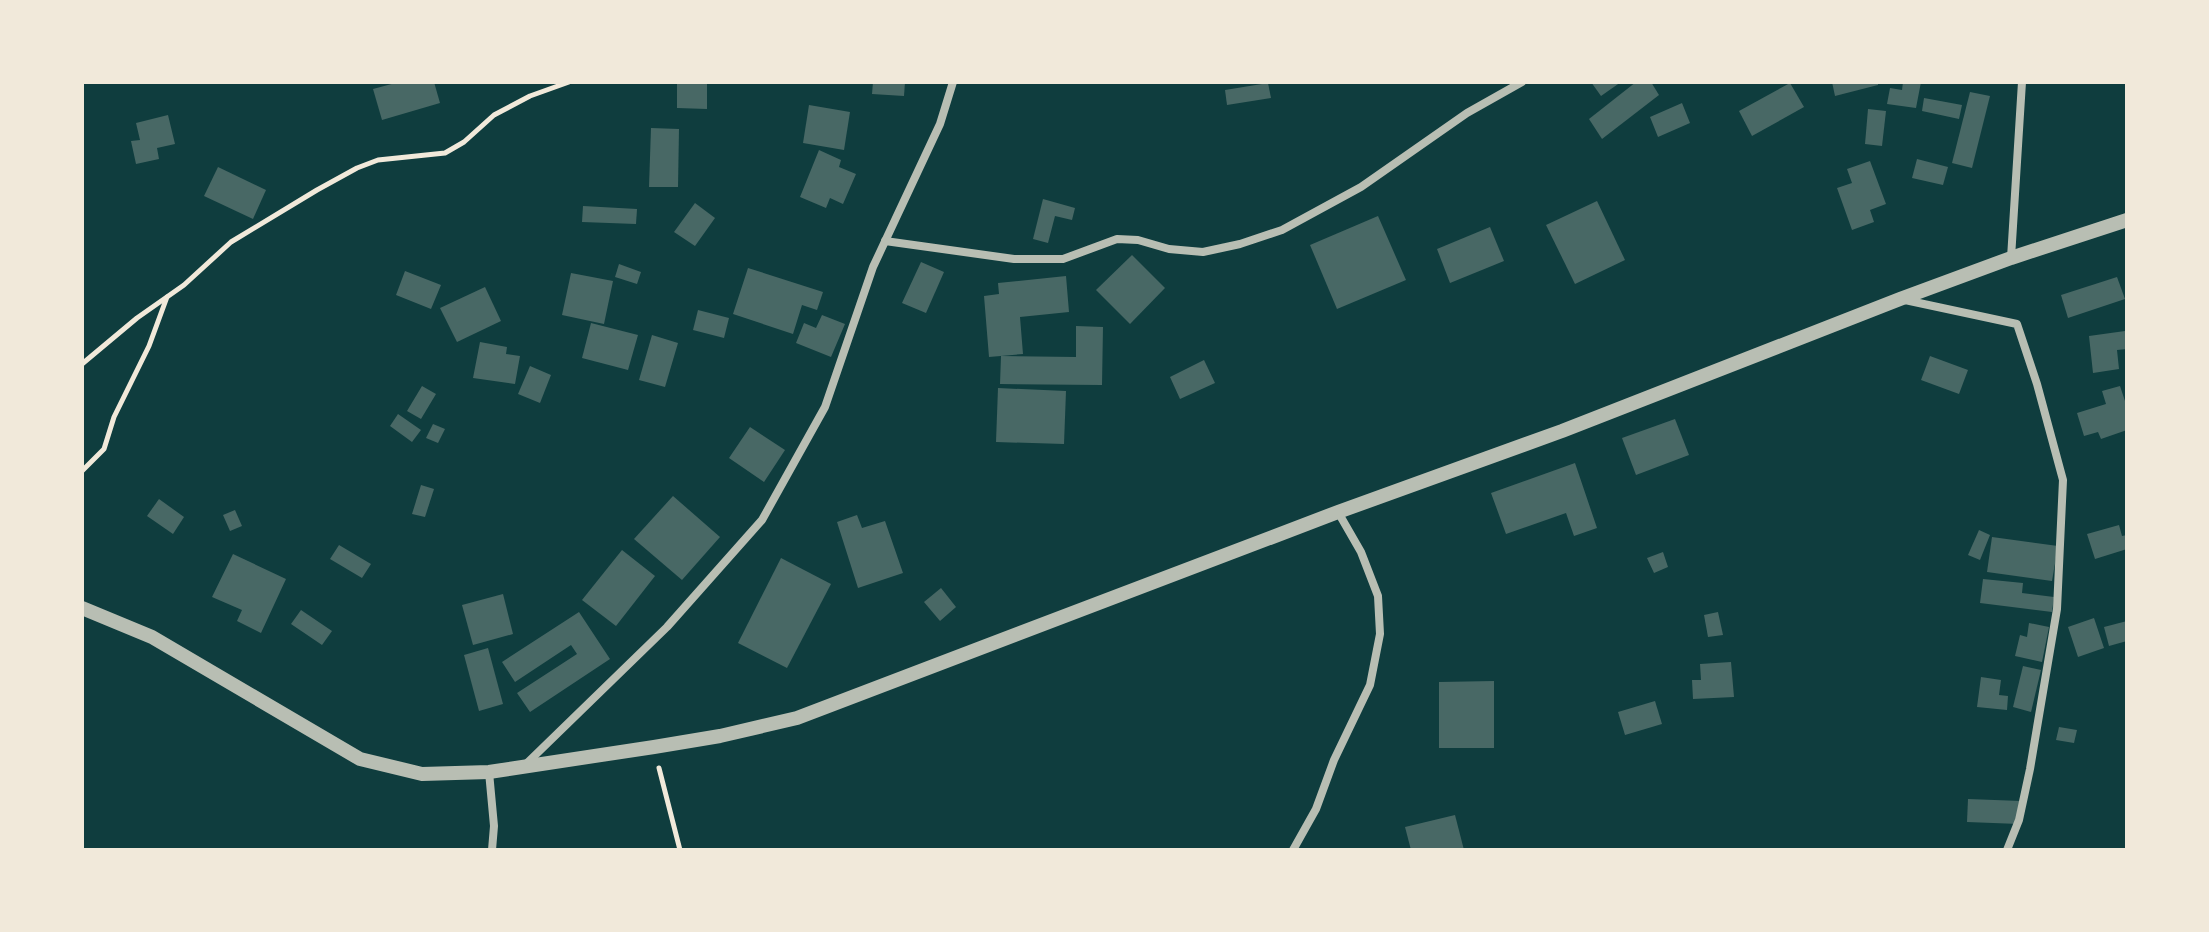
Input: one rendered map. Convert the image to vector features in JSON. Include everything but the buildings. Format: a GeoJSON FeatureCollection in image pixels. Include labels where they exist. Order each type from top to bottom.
{"type":"FeatureCollection","features":[{"type":"Feature","properties":{"kind":"street"},"geometry":{"type":"LineString","coordinates":[[524,766],[667,627],[762,520],[825,407],[873,267],[940,124],[953,82]]}},
{"type":"Feature","properties":{"kind":"street"},"geometry":{"type":"LineString","coordinates":[[885,241],[1014,259],[1063,259],[1117,239],[1203,252],[1240,244],[1282,230],[1361,187],[1467,113],[1522,82]]}},
{"type":"Feature","properties":{"kind":"street"},"geometry":{"type":"LineString","coordinates":[[2011,258],[2022,82]]}},
{"type":"Feature","properties":{"kind":"street"},"geometry":{"type":"LineString","coordinates":[[82,608],[152,637],[360,759],[422,774],[489,772],[720,736],[797,718],[1338,512],[1562,431],[1900,299],[2127,220]]}},
{"type":"Feature","properties":{"kind":"street"},"geometry":{"type":"LineString","coordinates":[[1900,299],[2017,324],[2063,480],[2057,609],[2028,782],[2019,820],[2007,850]]}},
{"type":"Feature","properties":{"kind":"street"},"geometry":{"type":"LineString","coordinates":[[1293,850],[1316,809],[1334,760],[1370,685],[1380,634],[1378,596],[1361,552],[1338,512]]}},
{"type":"Feature","properties":{"kind":"street"},"geometry":{"type":"LineString","coordinates":[[489,772],[494,826],[492,850]]}},
{"type":"Feature","properties":{"kind":"path"},"geometry":{"type":"LineString","coordinates":[[82,364],[137,318],[184,285],[231,242],[357,168],[378,160],[445,153],[464,142],[494,115],[530,96],[569,82]]}},
{"type":"Feature","properties":{"kind":"path"},"geometry":{"type":"LineString","coordinates":[[82,471],[104,449],[114,417],[149,346],[167,297]]}},
{"type":"Feature","properties":{"kind":"path"},"geometry":{"type":"LineString","coordinates":[[654,747],[680,850]]}}]}
